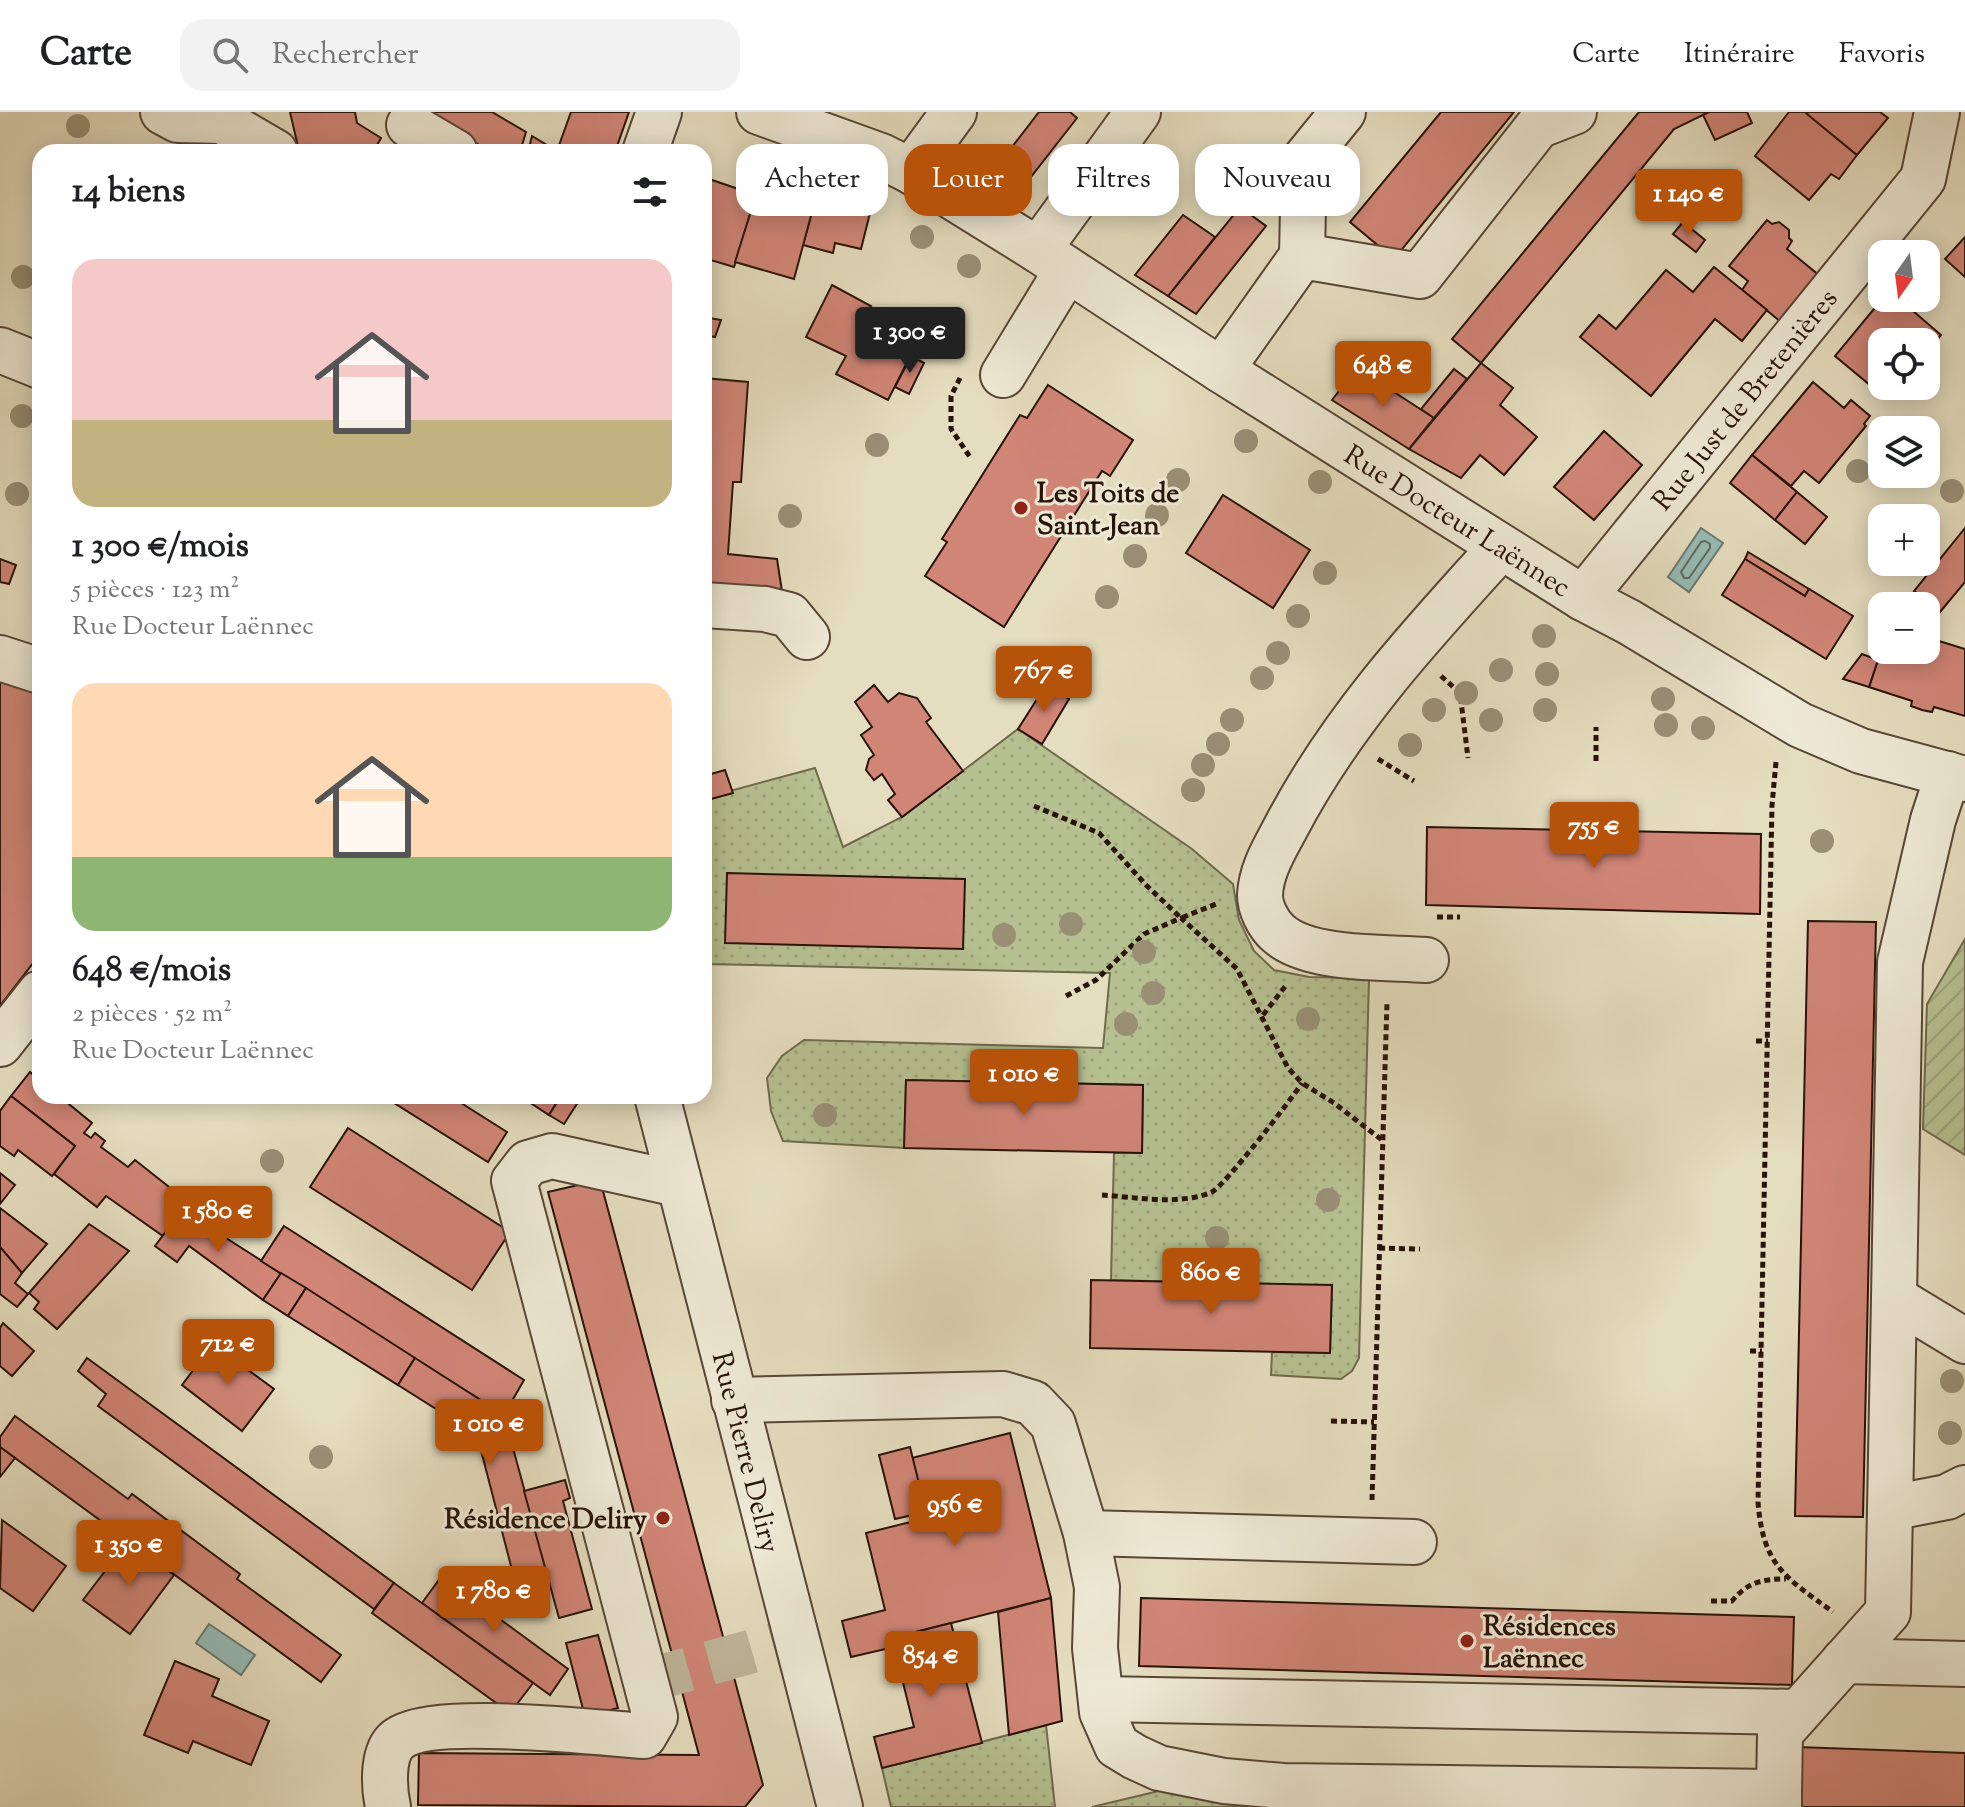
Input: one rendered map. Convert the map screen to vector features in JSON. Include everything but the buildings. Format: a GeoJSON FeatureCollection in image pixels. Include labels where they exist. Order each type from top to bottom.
{"type":"FeatureCollection","features":[{"type":"Feature","properties":{"kind":"street"},"geometry":{"type":"LineString","coordinates":[[163,112],[178,120],[222,121],[261,144]]}},
{"type":"Feature","properties":{"kind":"street"},"geometry":{"type":"LineString","coordinates":[[648,144],[659,112]]}},
{"type":"Feature","properties":{"kind":"street","name":"Rue Docteur Laënnec"},"geometry":{"type":"LineString","coordinates":[[759,112],[881,156],[904,168]]}},
{"type":"Feature","properties":{"kind":"street"},"geometry":{"type":"LineString","coordinates":[[931,144],[954,112]]}},
{"type":"Feature","properties":{"kind":"street"},"geometry":{"type":"LineString","coordinates":[[1003,375],[1053,260],[1138,112]]}},
{"type":"Feature","properties":{"kind":"street"},"geometry":{"type":"LineString","coordinates":[[1221,370],[1302,256],[1304,160],[1343,112]]}},
{"type":"Feature","properties":{"kind":"street"},"geometry":{"type":"LineString","coordinates":[[1302,256],[1420,276],[1538,126],[1574,112]]}},
{"type":"Feature","properties":{"kind":"street","name":"Rue Just de Bretenières"},"geometry":{"type":"LineString","coordinates":[[1583,598],[1923,179],[1937,112]]}},
{"type":"Feature","properties":{"kind":"street"},"geometry":{"type":"LineString","coordinates":[[409,125],[441,144]]}},
{"type":"Feature","properties":{"kind":"street","name":"Rue Docteur Laënnec"},"geometry":{"type":"LineString","coordinates":[[983,216],[1501,547],[1800,725],[1861,751],[1957,777]]}},
{"type":"Feature","properties":{"kind":"street"},"geometry":{"type":"LineString","coordinates":[[0,350],[32,363]]}},
{"type":"Feature","properties":{"kind":"street"},"geometry":{"type":"LineString","coordinates":[[1426,960],[1336,953],[1299,946],[1278,933],[1266,917],[1260,897],[1263,877],[1297,806],[1349,724],[1396,663],[1501,547]]}},
{"type":"Feature","properties":{"kind":"street"},"geometry":{"type":"LineString","coordinates":[[712,606],[765,609],[789,615],[807,637]]}},
{"type":"Feature","properties":{"kind":"street"},"geometry":{"type":"LineString","coordinates":[[0,658],[32,668]]}},
{"type":"Feature","properties":{"kind":"street"},"geometry":{"type":"LineString","coordinates":[[734,1400],[1003,1394],[1033,1403],[1053,1424],[1086,1533],[1097,1587],[1095,1648],[1102,1712],[1117,1746],[1159,1768],[1224,1781],[1283,1786],[1779,1799],[1780,1733],[1888,1612],[1900,962],[1933,820],[1957,777]]}},
{"type":"Feature","properties":{"kind":"street"},"geometry":{"type":"LineString","coordinates":[[0,1044],[32,1003]]}},
{"type":"Feature","properties":{"kind":"street","name":"Rue Pierre Deliry"},"geometry":{"type":"LineString","coordinates":[[659,1104],[840,1807]]}},
{"type":"Feature","properties":{"kind":"street"},"geometry":{"type":"LineString","coordinates":[[388,1807],[387,1753],[397,1739],[457,1726],[510,1726],[644,1736],[655,1717],[514,1181],[528,1163],[552,1156],[678,1184]]}},
{"type":"Feature","properties":{"kind":"street"},"geometry":{"type":"LineString","coordinates":[[1894,1298],[1965,1341]]}},
{"type":"Feature","properties":{"kind":"street"},"geometry":{"type":"LineString","coordinates":[[1890,1508],[1947,1497],[1965,1488]]}},
{"type":"Feature","properties":{"kind":"street"},"geometry":{"type":"LineString","coordinates":[[1086,1533],[1414,1542]]}},
{"type":"Feature","properties":{"kind":"street"},"geometry":{"type":"LineString","coordinates":[[1855,1649],[1965,1664]]}},
{"type":"Feature","properties":{"kind":"street"},"geometry":{"type":"LineString","coordinates":[[1101,1699],[1798,1712]]}},
{"type":"Feature","properties":{"kind":"path"},"geometry":{"type":"LineString","coordinates":[[1460,693],[1468,758]]}},
{"type":"Feature","properties":{"kind":"path"},"geometry":{"type":"LineString","coordinates":[[1596,727],[1596,761]]}},
{"type":"Feature","properties":{"kind":"path"},"geometry":{"type":"LineString","coordinates":[[1776,759],[1772,805],[1758,1502],[1760,1531],[1773,1561],[1855,1649]]}},
{"type":"Feature","properties":{"kind":"path"},"geometry":{"type":"LineString","coordinates":[[1391,768],[1414,781]]}},
{"type":"Feature","properties":{"kind":"path"},"geometry":{"type":"LineString","coordinates":[[1034,806],[1099,833],[1146,885],[1237,969],[1288,1068],[1302,1083],[1383,1140]]}},
{"type":"Feature","properties":{"kind":"path"},"geometry":{"type":"LineString","coordinates":[[1066,996],[1096,980],[1144,934],[1225,901],[1260,897]]}},
{"type":"Feature","properties":{"kind":"path"},"geometry":{"type":"LineString","coordinates":[[1371,1509],[1387,989]]}},
{"type":"Feature","properties":{"kind":"path"},"geometry":{"type":"LineString","coordinates":[[1756,1041],[1768,1041]]}},
{"type":"Feature","properties":{"kind":"path"},"geometry":{"type":"LineString","coordinates":[[1102,1195],[1176,1200],[1214,1191],[1289,1103],[1302,1083]]}},
{"type":"Feature","properties":{"kind":"path"},"geometry":{"type":"LineString","coordinates":[[1379,1248],[1420,1249]]}},
{"type":"Feature","properties":{"kind":"path"},"geometry":{"type":"LineString","coordinates":[[1750,1351],[1762,1351]]}},
{"type":"Feature","properties":{"kind":"path"},"geometry":{"type":"LineString","coordinates":[[1331,1421],[1374,1422]]}},
{"type":"Feature","properties":{"kind":"path"},"geometry":{"type":"LineString","coordinates":[[1711,1601],[1732,1601],[1743,1588],[1761,1579],[1788,1579]]}},
{"type":"Feature","properties":{"kind":"green space"},"geometry":{"type":"Polygon","coordinates":[[[1018,729],[1192,849],[1233,884],[1239,920],[1254,951],[1274,970],[1309,977],[1369,978],[1359,1358],[1352,1371],[1341,1379],[1271,1375],[1272,1352],[1330,1353],[1332,1286],[1111,1280],[1114,1153],[1142,1153],[1143,1085],[906,1080],[904,1148],[783,1141],[771,1111],[767,1078],[782,1056],[804,1040],[1103,1048],[1110,973],[712,964],[712,796],[815,768],[843,847],[902,817],[1018,729]]]}},
{"type":"Feature","properties":{"kind":"green space"},"geometry":{"type":"Polygon","coordinates":[[[1965,939],[1965,1155],[1923,1129],[1927,1004],[1965,939]]]}},
{"type":"Feature","properties":{"kind":"green space"},"geometry":{"type":"Polygon","coordinates":[[[1046,1725],[1055,1807],[891,1807],[882,1768],[1046,1725]]]}},
{"type":"Feature","properties":{"kind":"green space"},"geometry":{"type":"Polygon","coordinates":[[[1167,1789],[1269,1807],[1092,1807],[1167,1789]]]}},
{"type":"Feature","properties":{"kind":"water"},"geometry":{"type":"Polygon","coordinates":[[[1701,528],[1723,543],[1689,592],[1668,577],[1701,528]]]}},
{"type":"Feature","properties":{"kind":"water"},"geometry":{"type":"Polygon","coordinates":[[[209,1624],[255,1655],[241,1675],[196,1643],[209,1624]]]}},
{"type":"Feature","properties":{"kind":"tunnel"},"geometry":{"type":"LineString","coordinates":[[646,1681],[795,1639]]}},
{"type":"Feature","properties":{"kind":"place","name":"Les Toits de Saint-Jean"},"geometry":{"type":"Point","coordinates":[1021,508]}},
{"type":"Feature","properties":{"kind":"place","name":"Résidence Deliry"},"geometry":{"type":"Point","coordinates":[663,1518]}},
{"type":"Feature","properties":{"kind":"place","name":"Résidences Laënnec"},"geometry":{"type":"Point","coordinates":[1467,1641]}}]}
